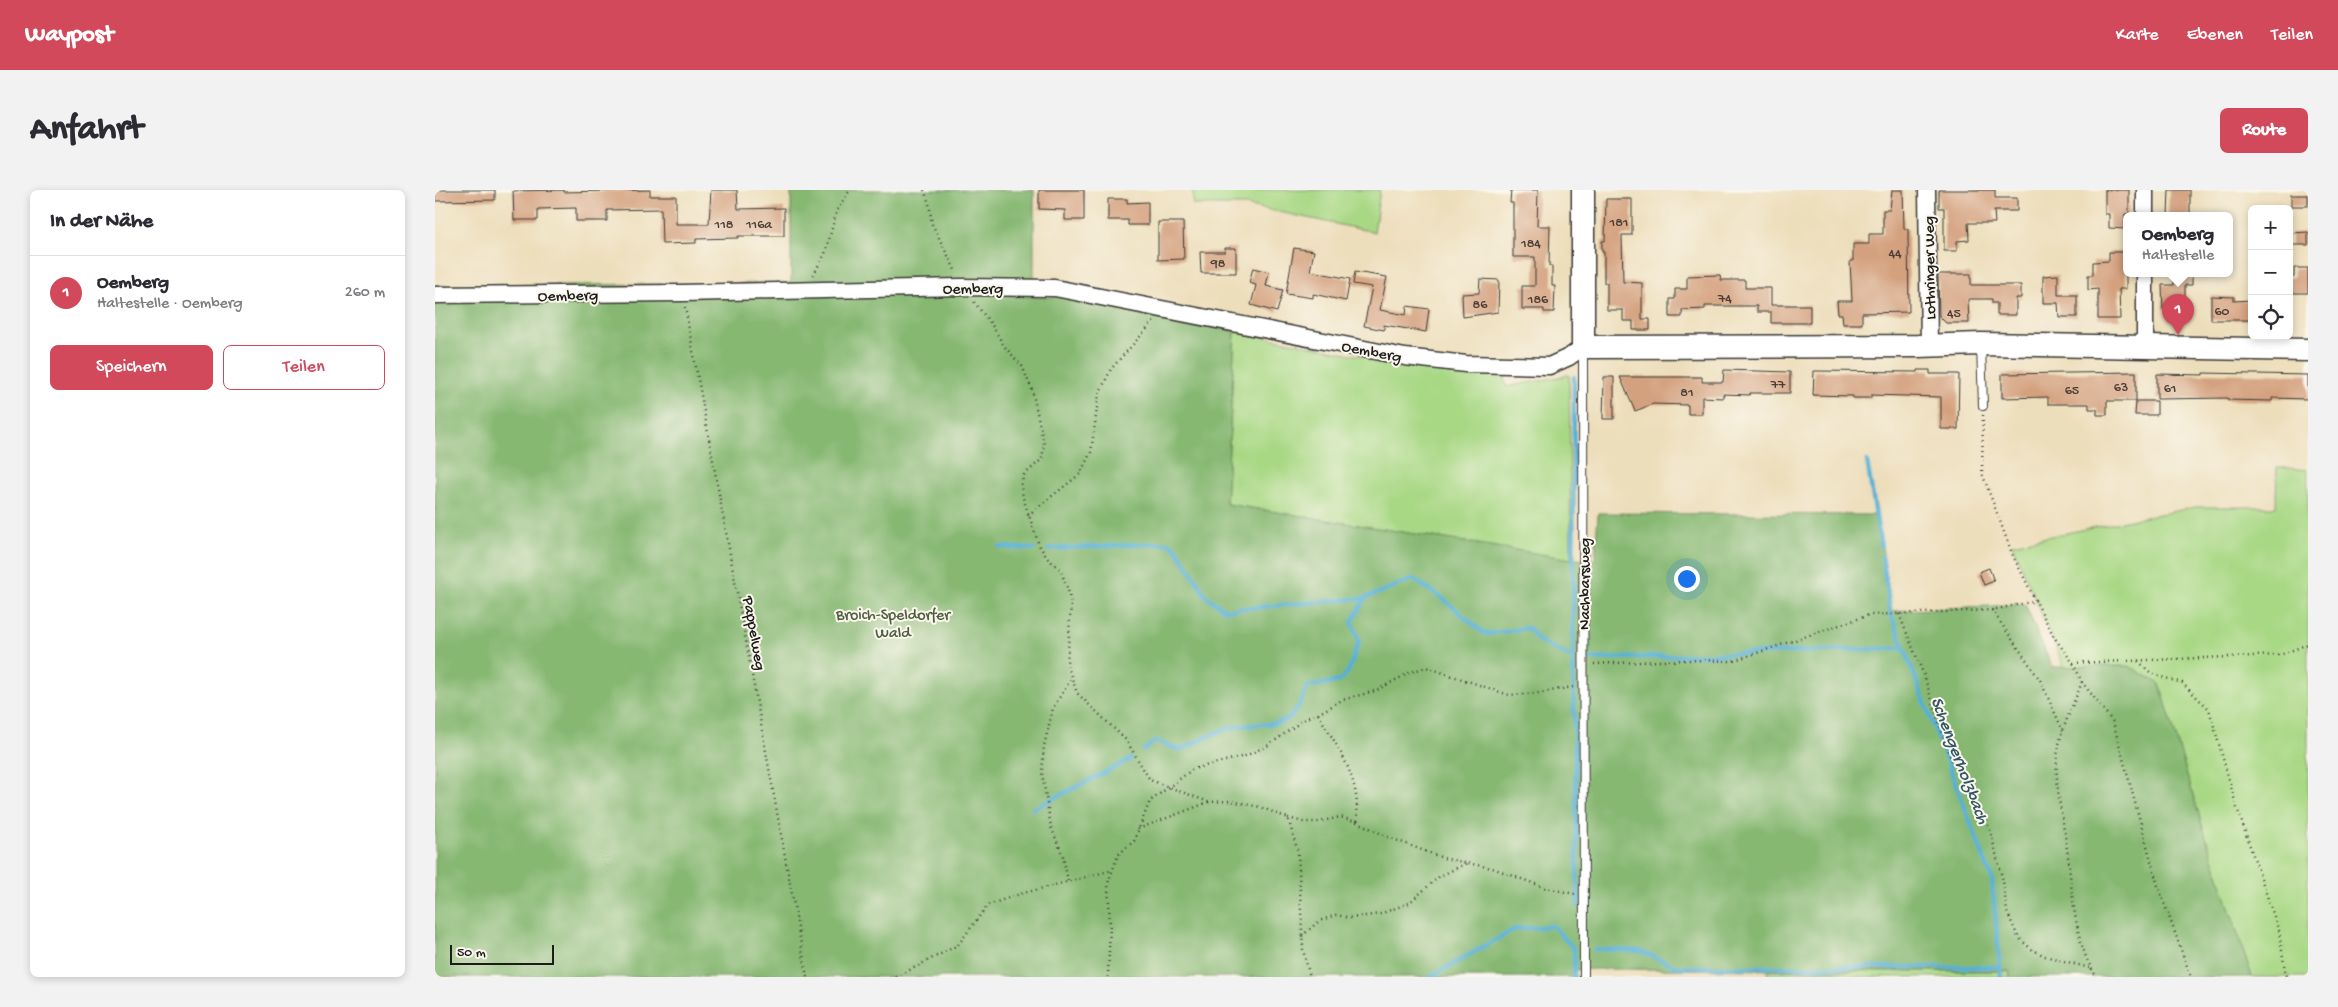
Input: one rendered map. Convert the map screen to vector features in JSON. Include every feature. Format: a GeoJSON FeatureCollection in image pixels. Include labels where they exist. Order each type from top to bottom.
{"type":"FeatureCollection","features":[{"type":"Feature","properties":{"kind":"street","name":"Nachbarsweg"},"geometry":{"type":"LineString","coordinates":[[1583,190],[1583,347]]}},
{"type":"Feature","properties":{"kind":"street","name":"Lothringer Weg"},"geometry":{"type":"LineString","coordinates":[[1927,190],[1929,346]]}},
{"type":"Feature","properties":{"kind":"street"},"geometry":{"type":"LineString","coordinates":[[2145,190],[2145,212]]}},
{"type":"Feature","properties":{"kind":"street"},"geometry":{"type":"LineString","coordinates":[[2145,277],[2145,346]]}},
{"type":"Feature","properties":{"kind":"street","name":"Oemberg"},"geometry":{"type":"LineString","coordinates":[[435,295],[682,293],[961,287],[1055,288],[1405,357],[1466,364],[1549,366],[1569,357],[1583,347]]}},
{"type":"Feature","properties":{"kind":"street"},"geometry":{"type":"LineString","coordinates":[[1583,347],[1929,346],[1981,344],[2308,350]]}},
{"type":"Feature","properties":{"kind":"lane"},"geometry":{"type":"LineString","coordinates":[[1981,344],[1983,406]]}},
{"type":"Feature","properties":{"kind":"lane","name":"Nachbarsweg"},"geometry":{"type":"LineString","coordinates":[[1583,347],[1582,689],[1584,977]]}},
{"type":"Feature","properties":{"kind":"path"},"geometry":{"type":"LineString","coordinates":[[806,290],[825,254],[837,210],[850,190]]}},
{"type":"Feature","properties":{"kind":"path"},"geometry":{"type":"LineString","coordinates":[[924,190],[929,204],[932,224],[956,270],[961,287],[992,325],[1004,346],[1022,366],[1032,390],[1044,444],[1042,459],[1024,475],[1021,484],[1028,515],[1047,558],[1059,569],[1068,590],[1071,604],[1067,664],[1077,693],[1127,740],[1150,780],[1209,802]]}},
{"type":"Feature","properties":{"kind":"path","name":"Pappelweg"},"geometry":{"type":"LineString","coordinates":[[682,293],[807,977]]}},
{"type":"Feature","properties":{"kind":"path"},"geometry":{"type":"LineString","coordinates":[[1028,515],[1080,474],[1091,452],[1099,394],[1111,369],[1166,309]]}},
{"type":"Feature","properties":{"kind":"path"},"geometry":{"type":"LineString","coordinates":[[1983,406],[1982,473],[2013,556],[2054,637],[2073,663],[2082,682],[2113,722],[2158,886],[2191,977]]}},
{"type":"Feature","properties":{"kind":"path"},"geometry":{"type":"LineString","coordinates":[[1583,664],[1684,660],[1733,661],[1869,615],[1992,610],[2036,601]]}},
{"type":"Feature","properties":{"kind":"path"},"geometry":{"type":"LineString","coordinates":[[1992,610],[2040,680],[2063,732]]}},
{"type":"Feature","properties":{"kind":"path"},"geometry":{"type":"LineString","coordinates":[[1899,614],[1923,673],[1949,753],[1966,791],[1983,813],[1990,830],[2003,881],[2007,912],[2018,937],[2031,949],[2045,956],[2090,968]]}},
{"type":"Feature","properties":{"kind":"path"},"geometry":{"type":"LineString","coordinates":[[2073,663],[2280,655],[2308,644]]}},
{"type":"Feature","properties":{"kind":"path"},"geometry":{"type":"LineString","coordinates":[[2138,661],[2152,674],[2182,683],[2209,708],[2237,808],[2279,931],[2286,977]]}},
{"type":"Feature","properties":{"kind":"path"},"geometry":{"type":"LineString","coordinates":[[1108,977],[1108,883],[1118,855],[1133,840],[1151,801],[1193,769],[1245,756],[1269,745],[1305,718],[1318,714],[1342,700],[1375,692],[1411,672],[1426,667],[1509,695],[1539,693],[1574,687],[1582,689]]}},
{"type":"Feature","properties":{"kind":"path"},"geometry":{"type":"LineString","coordinates":[[1068,881],[1063,856],[1051,827],[1043,773],[1044,746],[1053,708],[1071,679]]}},
{"type":"Feature","properties":{"kind":"path"},"geometry":{"type":"LineString","coordinates":[[2082,682],[2063,732],[2057,758],[2059,797],[2072,894],[2083,946],[2090,968],[2097,977]]}},
{"type":"Feature","properties":{"kind":"path"},"geometry":{"type":"LineString","coordinates":[[1318,714],[1349,767],[1357,792],[1357,822]]}},
{"type":"Feature","properties":{"kind":"path"},"geometry":{"type":"LineString","coordinates":[[1138,829],[1209,802],[1231,801],[1261,807],[1303,822],[1319,822],[1340,818],[1357,822],[1388,838],[1443,858],[1492,868],[1546,888],[1583,896]]}},
{"type":"Feature","properties":{"kind":"path"},"geometry":{"type":"LineString","coordinates":[[1289,818],[1298,852],[1302,936],[1310,977]]}},
{"type":"Feature","properties":{"kind":"path"},"geometry":{"type":"LineString","coordinates":[[1302,936],[1319,922],[1336,915],[1351,918],[1380,914],[1409,903],[1440,876],[1467,863]]}},
{"type":"Feature","properties":{"kind":"path"},"geometry":{"type":"LineString","coordinates":[[896,977],[958,945],[988,905],[1020,894],[1113,870]]}},
{"type":"Feature","properties":{"kind":"green space","name":"Broich-Speldorfer Wald"},"geometry":{"type":"Polygon","coordinates":[[[791,190],[1034,190],[1034,297],[1064,297],[1235,331],[1226,504],[1571,559],[1595,560],[1598,513],[1877,515],[1892,611],[2025,604],[2052,667],[2129,666],[2160,684],[2202,825],[2252,977],[2010,977],[2009,971],[1594,969],[1575,970],[1575,977],[435,977],[435,286],[791,283],[791,190]]]}},
{"type":"Feature","properties":{"kind":"green space"},"geometry":{"type":"Polygon","coordinates":[[[1193,190],[1380,190],[1374,232],[1246,205],[1193,205],[1193,190]]]}},
{"type":"Feature","properties":{"kind":"green space"},"geometry":{"type":"Polygon","coordinates":[[[1235,331],[1453,374],[1505,373],[1506,387],[1569,375],[1571,559],[1226,504],[1235,331]]]}},
{"type":"Feature","properties":{"kind":"green space"},"geometry":{"type":"Polygon","coordinates":[[[2277,467],[2308,470],[2308,977],[2252,977],[2202,825],[2160,684],[2129,666],[2064,667],[2012,544],[2195,507],[2276,507],[2277,467]]]}},
{"type":"Feature","properties":{"kind":"green space"},"geometry":{"type":"Polygon","coordinates":[[[1768,971],[2009,971],[2010,977],[1768,977],[1768,971]]]}},
{"type":"Feature","properties":{"kind":"building"},"geometry":{"type":"Polygon","coordinates":[[[435,190],[495,190],[495,200],[435,201],[435,190]]]}},
{"type":"Feature","properties":{"kind":"building"},"geometry":{"type":"Polygon","coordinates":[[[564,190],[564,192],[650,190],[650,196],[676,196],[676,224],[709,224],[711,190],[737,190],[738,209],[784,208],[784,236],[738,236],[738,238],[696,239],[696,243],[662,244],[661,209],[607,210],[607,221],[576,221],[576,208],[538,209],[538,220],[514,220],[513,191],[564,190]]]}},
{"type":"Feature","properties":{"kind":"building"},"geometry":{"type":"Polygon","coordinates":[[[1039,190],[1084,190],[1084,220],[1065,220],[1065,210],[1039,209],[1039,190]]]}},
{"type":"Feature","properties":{"kind":"building"},"geometry":{"type":"Polygon","coordinates":[[[1511,190],[1538,190],[1537,226],[1550,226],[1549,266],[1552,266],[1552,286],[1555,286],[1554,312],[1544,312],[1544,309],[1522,309],[1522,286],[1535,286],[1535,257],[1513,257],[1513,203],[1510,203],[1511,190]]]}},
{"type":"Feature","properties":{"kind":"building"},"geometry":{"type":"Polygon","coordinates":[[[1892,190],[1903,190],[1904,229],[1908,229],[1909,312],[1862,313],[1862,324],[1843,324],[1842,314],[1838,314],[1837,301],[1852,301],[1850,261],[1853,261],[1853,244],[1869,244],[1869,234],[1883,234],[1883,210],[1890,210],[1892,190]]]}},
{"type":"Feature","properties":{"kind":"building"},"geometry":{"type":"Polygon","coordinates":[[[1939,190],[1995,190],[1995,198],[2017,198],[2017,211],[1994,211],[1995,223],[1968,223],[1969,240],[1957,241],[1957,251],[1944,251],[1944,208],[1939,208],[1939,190]]]}},
{"type":"Feature","properties":{"kind":"building"},"geometry":{"type":"Polygon","coordinates":[[[2105,190],[2129,190],[2129,212],[2123,212],[2123,229],[2109,228],[2109,214],[2105,214],[2105,190]]]}},
{"type":"Feature","properties":{"kind":"building"},"geometry":{"type":"Polygon","coordinates":[[[2169,190],[2190,190],[2190,212],[2168,212],[2169,190]]]}},
{"type":"Feature","properties":{"kind":"building"},"geometry":{"type":"Polygon","coordinates":[[[2291,195],[2308,195],[2308,206],[2291,205],[2291,195]]]}},
{"type":"Feature","properties":{"kind":"building"},"geometry":{"type":"Polygon","coordinates":[[[1108,199],[1127,199],[1127,203],[1148,202],[1148,225],[1128,225],[1128,220],[1108,220],[1108,199]]]}},
{"type":"Feature","properties":{"kind":"building"},"geometry":{"type":"Polygon","coordinates":[[[1606,199],[1632,199],[1632,235],[1622,235],[1623,282],[1642,283],[1642,319],[1650,319],[1650,330],[1633,330],[1633,321],[1623,321],[1623,310],[1607,310],[1607,283],[1604,283],[1604,252],[1602,252],[1602,241],[1605,241],[1606,199]]]}},
{"type":"Feature","properties":{"kind":"building"},"geometry":{"type":"Polygon","coordinates":[[[1158,222],[1183,222],[1184,259],[1158,260],[1158,222]]]}},
{"type":"Feature","properties":{"kind":"building"},"geometry":{"type":"Polygon","coordinates":[[[2308,232],[2308,245],[2293,245],[2293,233],[2308,232]]]}},
{"type":"Feature","properties":{"kind":"building"},"geometry":{"type":"Polygon","coordinates":[[[1225,248],[1236,248],[1236,273],[1201,273],[1200,252],[1225,252],[1225,248]]]}},
{"type":"Feature","properties":{"kind":"building"},"geometry":{"type":"Polygon","coordinates":[[[1294,248],[1314,251],[1310,271],[1350,279],[1346,301],[1313,294],[1313,298],[1286,294],[1294,248]]]}},
{"type":"Feature","properties":{"kind":"building"},"geometry":{"type":"Polygon","coordinates":[[[2109,252],[2123,252],[2123,277],[2126,277],[2126,289],[2119,289],[2120,319],[2098,319],[2098,289],[2088,290],[2088,275],[2093,275],[2093,262],[2109,261],[2109,252]]]}},
{"type":"Feature","properties":{"kind":"building"},"geometry":{"type":"Polygon","coordinates":[[[1253,268],[1269,272],[1266,286],[1283,290],[1277,312],[1251,305],[1256,285],[1249,283],[1253,268]]]}},
{"type":"Feature","properties":{"kind":"building"},"geometry":{"type":"Polygon","coordinates":[[[2294,268],[2308,268],[2308,293],[2293,293],[2294,268]]]}},
{"type":"Feature","properties":{"kind":"building"},"geometry":{"type":"Polygon","coordinates":[[[1355,272],[1387,277],[1380,310],[1406,315],[1407,306],[1429,309],[1426,332],[1384,325],[1384,330],[1364,326],[1372,287],[1353,284],[1355,272]]]}},
{"type":"Feature","properties":{"kind":"building"},"geometry":{"type":"Polygon","coordinates":[[[1938,274],[1971,274],[1971,285],[2021,285],[2021,298],[2016,298],[2016,315],[1997,315],[1997,303],[1992,303],[1992,299],[1968,299],[1969,323],[1946,323],[1939,316],[1938,274]]]}},
{"type":"Feature","properties":{"kind":"building"},"geometry":{"type":"Polygon","coordinates":[[[1720,275],[1721,280],[1745,280],[1745,288],[1771,288],[1771,305],[1810,305],[1810,323],[1771,323],[1771,312],[1757,312],[1757,306],[1705,306],[1705,309],[1682,310],[1682,317],[1670,317],[1670,299],[1675,299],[1675,289],[1687,289],[1687,276],[1720,275]]]}},
{"type":"Feature","properties":{"kind":"building"},"geometry":{"type":"Polygon","coordinates":[[[2058,275],[2058,295],[2077,295],[2077,317],[2059,317],[2058,303],[2043,303],[2043,276],[2058,275]]]}},
{"type":"Feature","properties":{"kind":"building"},"geometry":{"type":"Polygon","coordinates":[[[2174,277],[2192,277],[2192,285],[2185,285],[2185,309],[2163,309],[2162,285],[2174,285],[2174,277]]]}},
{"type":"Feature","properties":{"kind":"building"},"geometry":{"type":"Polygon","coordinates":[[[1480,279],[1499,280],[1498,312],[1463,317],[1462,294],[1479,293],[1480,279]]]}},
{"type":"Feature","properties":{"kind":"building"},"geometry":{"type":"Polygon","coordinates":[[[2211,296],[2234,297],[2234,301],[2248,300],[2248,320],[2211,320],[2211,296]]]}},
{"type":"Feature","properties":{"kind":"building"},"geometry":{"type":"Polygon","coordinates":[[[1724,370],[1790,372],[1790,393],[1723,394],[1723,398],[1702,397],[1702,414],[1688,414],[1688,405],[1653,404],[1635,411],[1620,377],[1702,377],[1702,382],[1723,382],[1724,370]]]}},
{"type":"Feature","properties":{"kind":"building"},"geometry":{"type":"Polygon","coordinates":[[[1918,370],[1930,370],[1930,374],[1959,374],[1958,429],[1941,429],[1941,397],[1871,395],[1871,398],[1853,398],[1853,396],[1813,395],[1814,371],[1918,372],[1918,370]]]}},
{"type":"Feature","properties":{"kind":"building"},"geometry":{"type":"Polygon","coordinates":[[[2136,372],[2136,401],[2107,401],[2107,415],[2097,415],[2097,409],[2089,409],[2089,404],[2048,404],[2048,397],[2002,398],[2002,374],[2136,372]]]}},
{"type":"Feature","properties":{"kind":"building"},"geometry":{"type":"Polygon","coordinates":[[[2203,373],[2308,375],[2308,399],[2272,398],[2272,401],[2228,400],[2228,398],[2157,399],[2157,374],[2203,375],[2203,373]]]}},
{"type":"Feature","properties":{"kind":"building"},"geometry":{"type":"Polygon","coordinates":[[[1604,377],[1614,377],[1614,419],[1603,419],[1604,377]]]}},
{"type":"Feature","properties":{"kind":"building"},"geometry":{"type":"Polygon","coordinates":[[[2136,401],[2157,401],[2157,415],[2135,415],[2136,401]]]}},
{"type":"Feature","properties":{"kind":"building"},"geometry":{"type":"Polygon","coordinates":[[[1989,568],[1994,581],[1984,585],[1979,572],[1989,568]]]}},
{"type":"Feature","properties":{"kind":"waterway"},"geometry":{"type":"LineString","coordinates":[[1574,377],[1573,658],[1578,906]]}},
{"type":"Feature","properties":{"kind":"waterway","name":"Schengerholzbach"},"geometry":{"type":"LineString","coordinates":[[1867,461],[1881,547]]}},
{"type":"Feature","properties":{"kind":"waterway"},"geometry":{"type":"LineString","coordinates":[[1048,549],[1169,543],[1176,548],[1206,596],[1225,610],[1365,598],[1413,579],[1442,598],[1485,634],[1528,628],[1539,641],[1573,658]]}},
{"type":"Feature","properties":{"kind":"waterway"},"geometry":{"type":"LineString","coordinates":[[1000,547],[1034,549]]}},
{"type":"Feature","properties":{"kind":"waterway","name":"Schengerholzbach"},"geometry":{"type":"LineString","coordinates":[[1882,556],[1891,614],[1992,879],[2001,977]]}},
{"type":"Feature","properties":{"kind":"waterway"},"geometry":{"type":"LineString","coordinates":[[1143,750],[1156,741],[1180,750],[1227,729],[1248,725],[1271,724],[1287,719],[1294,713],[1301,702],[1307,687],[1339,681],[1348,672],[1359,641],[1352,622],[1365,598]]}},
{"type":"Feature","properties":{"kind":"waterway"},"geometry":{"type":"LineString","coordinates":[[1590,659],[1903,648]]}},
{"type":"Feature","properties":{"kind":"waterway"},"geometry":{"type":"LineString","coordinates":[[1033,809],[1131,759]]}},
{"type":"Feature","properties":{"kind":"waterway"},"geometry":{"type":"LineString","coordinates":[[1430,977],[1515,929],[1553,926],[1574,949],[1574,977]]}},
{"type":"Feature","properties":{"kind":"waterway"},"geometry":{"type":"LineString","coordinates":[[1595,949],[1640,951],[1677,967],[2000,967]]}},
{"type":"Feature","properties":{"kind":"place","name":"Oemberg"},"geometry":{"type":"Point","coordinates":[2178,335]}}]}
